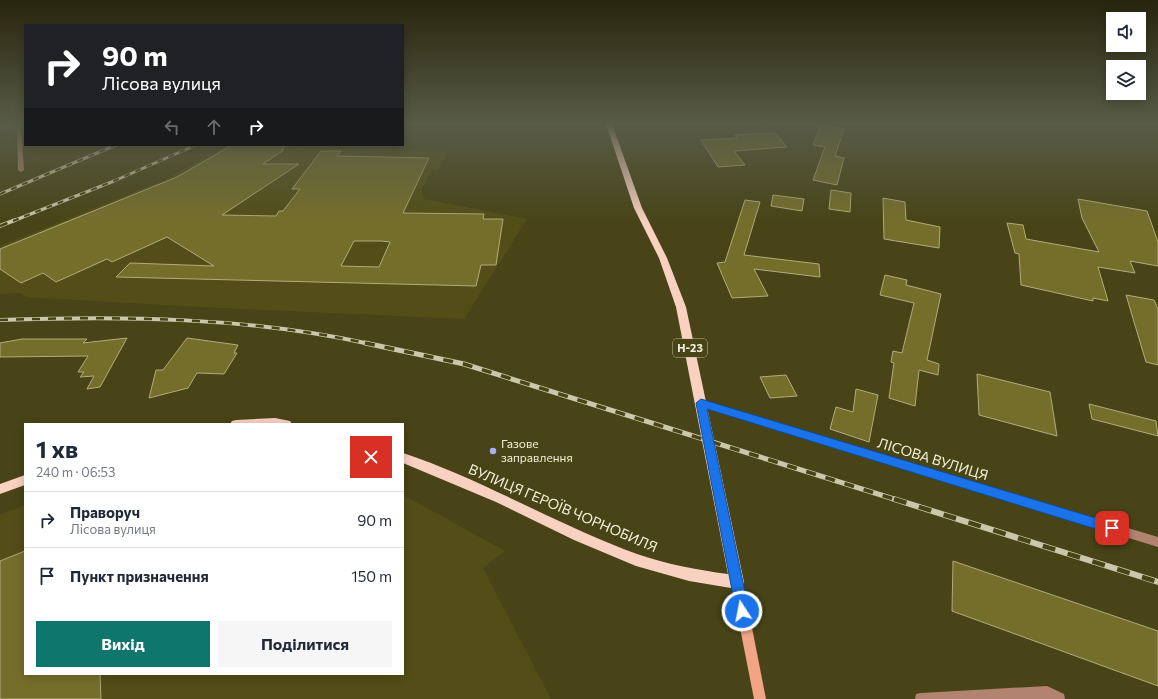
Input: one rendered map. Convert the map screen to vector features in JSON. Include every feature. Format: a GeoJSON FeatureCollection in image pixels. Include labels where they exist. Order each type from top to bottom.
{"type":"FeatureCollection","features":[{"type":"Feature","properties":{"kind":"main road","name":"Н-23"},"geometry":{"type":"LineString","coordinates":[[620,157],[638,208],[663,258],[681,307],[737,582]]}},
{"type":"Feature","properties":{"kind":"main road"},"geometry":{"type":"LineString","coordinates":[[256,423],[280,423]]}},
{"type":"Feature","properties":{"kind":"main road","name":"ВУЛИЦЯ ГЕРОЇВ ЧОРНОБИЛЯ"},"geometry":{"type":"LineString","coordinates":[[404,458],[500,498],[579,536],[636,560],[689,575],[737,582]]}},
{"type":"Feature","properties":{"kind":"main road"},"geometry":{"type":"LineString","coordinates":[[0,489],[24,480]]}},
{"type":"Feature","properties":{"kind":"main road"},"geometry":{"type":"LineString","coordinates":[[737,582],[760,699]]}},
{"type":"Feature","properties":{"kind":"street"},"geometry":{"type":"LineString","coordinates":[[21,157],[21,170]]}},
{"type":"Feature","properties":{"kind":"street","name":"ЛІСОВА ВУЛИЦЯ"},"geometry":{"type":"LineString","coordinates":[[701,403],[1158,542]]}},
{"type":"Feature","properties":{"kind":"street"},"geometry":{"type":"LineString","coordinates":[[921,699],[1047,692],[1059,699]]}},
{"type":"Feature","properties":{"kind":"shaded area"},"geometry":{"type":"Polygon","coordinates":[[[206,157],[445,157],[438,170],[432,170],[421,190],[424,199],[527,219],[464,319],[200,307],[26,297],[21,293],[0,294],[0,246],[167,179],[206,157]]]}},
{"type":"Feature","properties":{"kind":"shaded area"},"geometry":{"type":"Polygon","coordinates":[[[404,496],[505,551],[483,568],[551,699],[0,699],[0,515],[24,505],[24,675],[404,675],[404,496]]]}},
{"type":"Feature","properties":{"kind":"building"},"geometry":{"type":"Polygon","coordinates":[[[212,157],[274,157],[263,164],[299,164],[222,215],[276,216],[279,211],[283,211],[300,189],[292,189],[317,157],[366,157],[429,158],[403,213],[484,214],[483,219],[503,219],[496,265],[481,265],[476,286],[116,277],[130,263],[214,266],[167,237],[112,262],[107,259],[56,282],[43,273],[21,283],[0,269],[0,249],[177,177],[212,157]],[[354,241],[341,266],[379,267],[390,242],[354,241]]]}},
{"type":"Feature","properties":{"kind":"building"},"geometry":{"type":"Polygon","coordinates":[[[711,157],[738,157],[745,165],[718,167],[711,157]]]}},
{"type":"Feature","properties":{"kind":"building"},"geometry":{"type":"Polygon","coordinates":[[[822,157],[844,158],[837,185],[813,180],[822,157]]]}},
{"type":"Feature","properties":{"kind":"building"},"geometry":{"type":"Polygon","coordinates":[[[831,190],[851,193],[850,212],[829,209],[831,190]]]}},
{"type":"Feature","properties":{"kind":"building"},"geometry":{"type":"Polygon","coordinates":[[[773,195],[804,199],[802,211],[771,206],[773,195]]]}},
{"type":"Feature","properties":{"kind":"building"},"geometry":{"type":"Polygon","coordinates":[[[883,198],[905,202],[906,220],[940,227],[939,248],[884,239],[883,198]]]}},
{"type":"Feature","properties":{"kind":"building"},"geometry":{"type":"Polygon","coordinates":[[[1078,199],[1147,211],[1158,242],[1158,266],[1130,261],[1135,273],[1098,267],[1108,301],[1093,298],[1093,301],[1021,285],[1019,254],[1015,253],[1007,223],[1023,225],[1026,239],[1099,252],[1082,218],[1078,199]]]}},
{"type":"Feature","properties":{"kind":"building"},"geometry":{"type":"Polygon","coordinates":[[[745,200],[760,202],[744,255],[819,264],[820,277],[754,269],[768,296],[732,298],[717,263],[725,262],[745,200]]]}},
{"type":"Feature","properties":{"kind":"building"},"geometry":{"type":"Polygon","coordinates":[[[885,275],[907,280],[906,285],[941,294],[927,360],[939,364],[938,375],[919,370],[915,406],[889,398],[894,363],[891,362],[893,351],[902,353],[914,303],[880,295],[885,275]]]}},
{"type":"Feature","properties":{"kind":"building"},"geometry":{"type":"Polygon","coordinates":[[[1126,295],[1154,300],[1158,309],[1158,365],[1146,362],[1126,295]]]}},
{"type":"Feature","properties":{"kind":"building"},"geometry":{"type":"Polygon","coordinates":[[[127,338],[100,387],[87,389],[94,376],[80,377],[84,372],[78,372],[88,356],[0,357],[0,343],[22,339],[87,339],[83,343],[127,338]]]}},
{"type":"Feature","properties":{"kind":"building"},"geometry":{"type":"Polygon","coordinates":[[[187,338],[238,345],[234,353],[237,353],[224,374],[197,373],[188,388],[149,398],[156,370],[163,370],[187,338]]]}},
{"type":"Feature","properties":{"kind":"building"},"geometry":{"type":"Polygon","coordinates":[[[977,374],[1050,392],[1057,436],[979,415],[977,374]]]}},
{"type":"Feature","properties":{"kind":"building"},"geometry":{"type":"Polygon","coordinates":[[[786,375],[797,396],[770,398],[760,377],[786,375]]]}},
{"type":"Feature","properties":{"kind":"building"},"geometry":{"type":"Polygon","coordinates":[[[856,389],[878,395],[869,442],[830,429],[836,407],[853,412],[856,389]]]}},
{"type":"Feature","properties":{"kind":"building"},"geometry":{"type":"Polygon","coordinates":[[[1089,404],[1156,421],[1158,436],[1092,419],[1089,404]]]}},
{"type":"Feature","properties":{"kind":"building"},"geometry":{"type":"Polygon","coordinates":[[[24,551],[24,675],[100,675],[101,699],[0,699],[0,561],[24,551]]]}},
{"type":"Feature","properties":{"kind":"building"},"geometry":{"type":"Polygon","coordinates":[[[953,561],[1158,631],[1158,686],[952,611],[953,561]]]}},
{"type":"Feature","properties":{"kind":"railway"},"geometry":{"type":"LineString","coordinates":[[0,194],[88,157]]}},
{"type":"Feature","properties":{"kind":"railway"},"geometry":{"type":"LineString","coordinates":[[13,221],[114,181],[170,157]]}},
{"type":"Feature","properties":{"kind":"railway"},"geometry":{"type":"LineString","coordinates":[[0,226],[15,220]]}},
{"type":"Feature","properties":{"kind":"railway"},"geometry":{"type":"LineString","coordinates":[[0,320],[93,318],[186,320],[278,328],[366,343]]}},
{"type":"Feature","properties":{"kind":"railway"},"geometry":{"type":"LineString","coordinates":[[366,343],[464,364],[897,500]]}},
{"type":"Feature","properties":{"kind":"railway"},"geometry":{"type":"LineString","coordinates":[[894,499],[1158,582]]}},
{"type":"Feature","properties":{"kind":"place","name":"Газове заправлення"},"geometry":{"type":"Point","coordinates":[493,451]}},
{"type":"Feature","properties":{"kind":"route"},"geometry":{"type":"LineString","coordinates":[[742,611],[701,403],[1112,528]]}}]}
